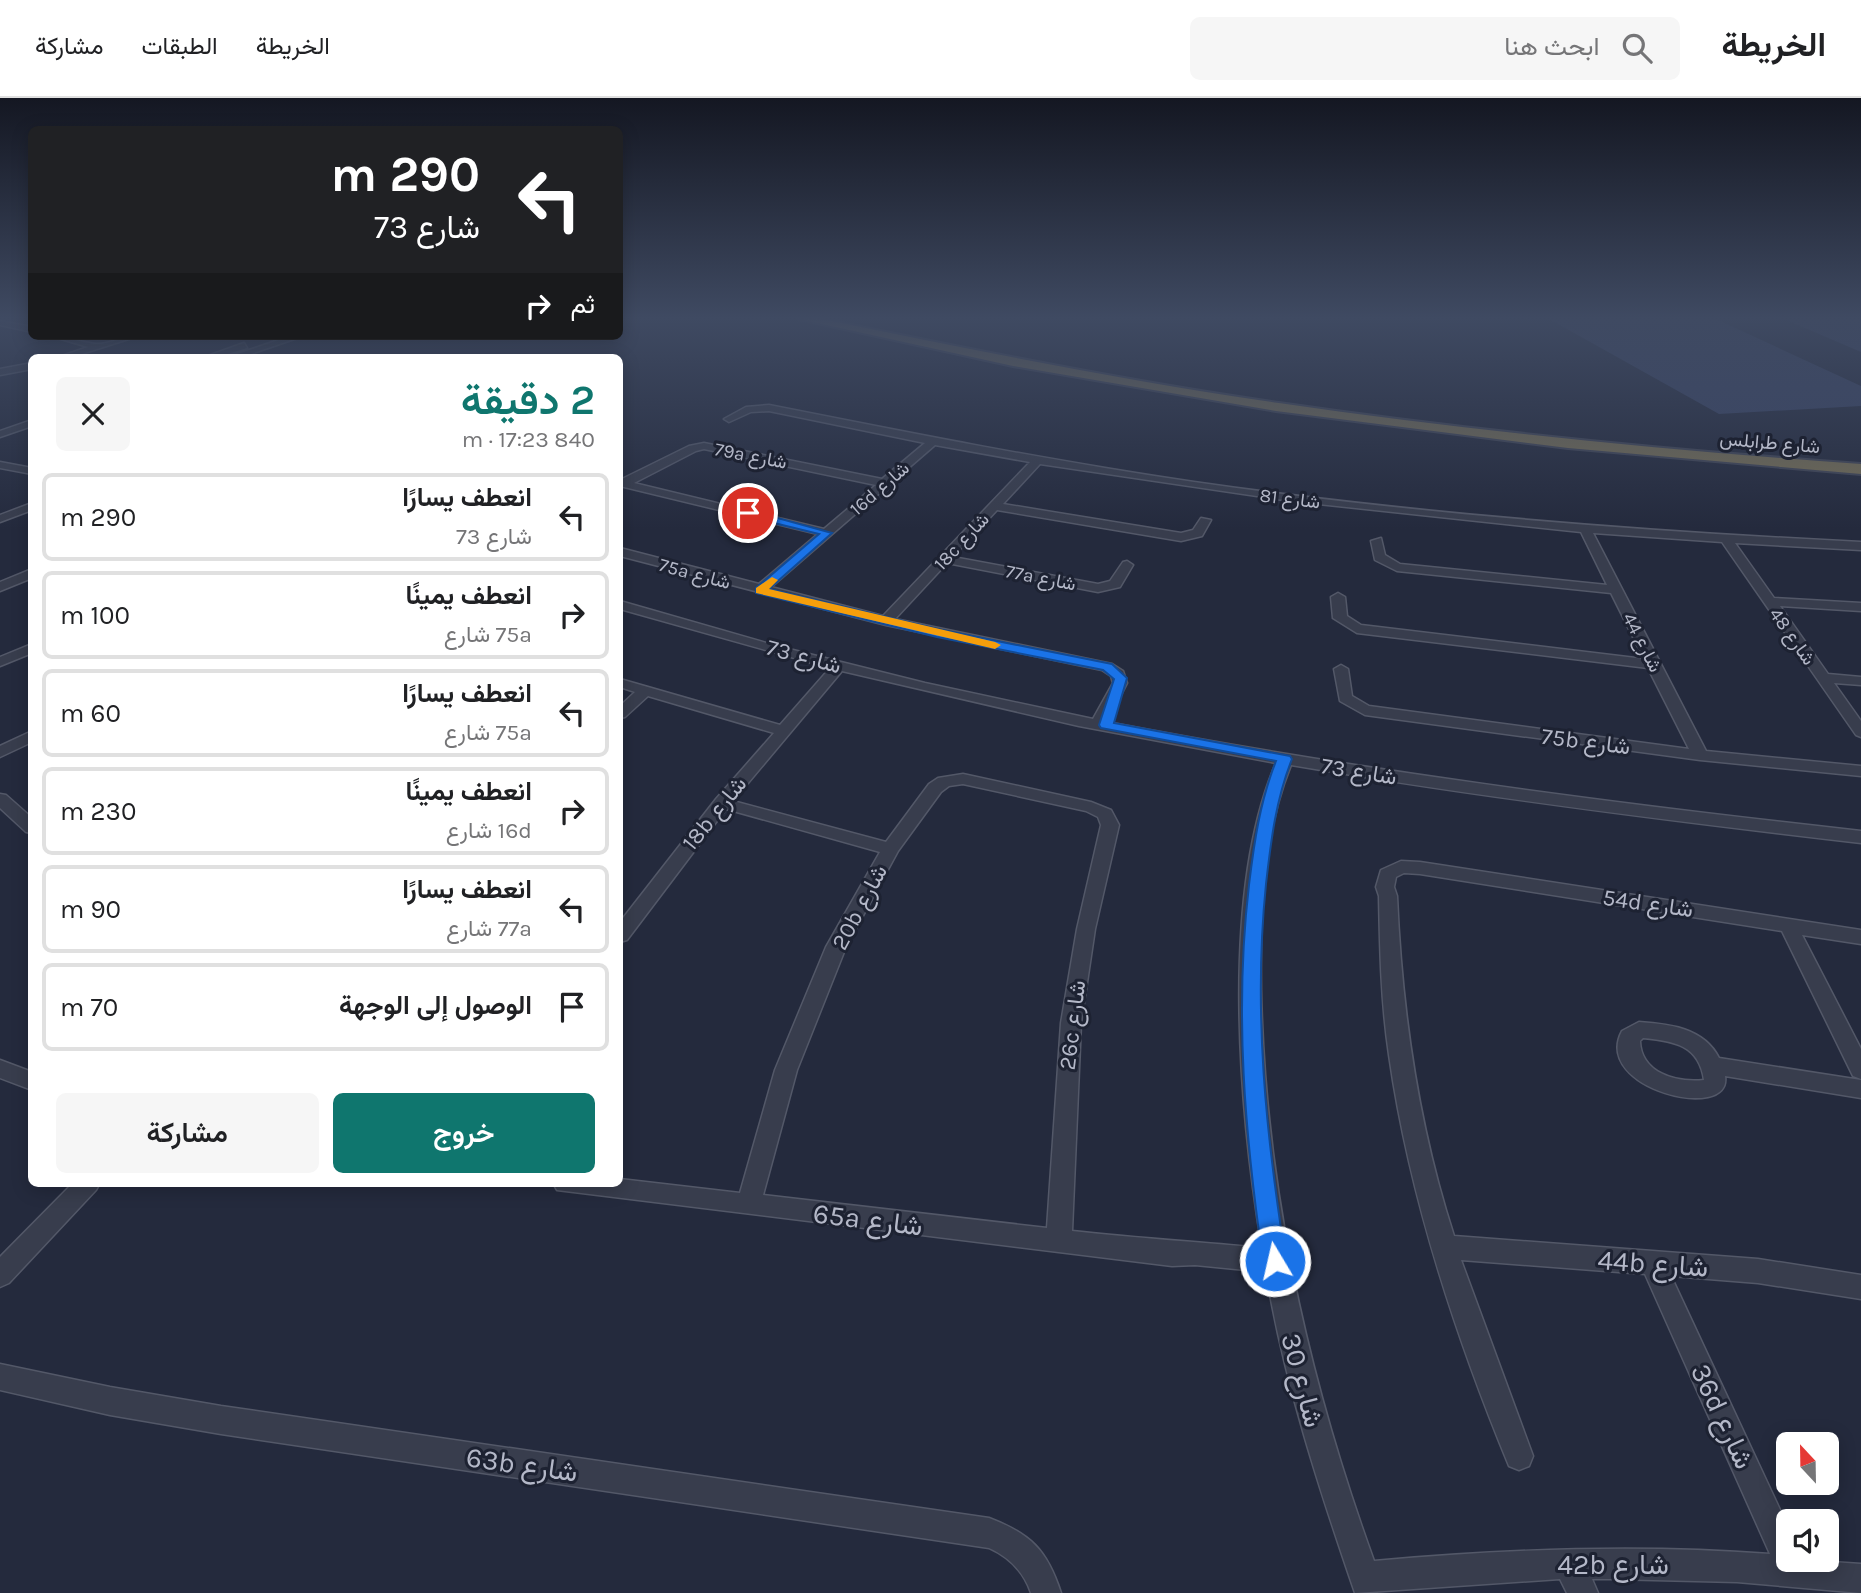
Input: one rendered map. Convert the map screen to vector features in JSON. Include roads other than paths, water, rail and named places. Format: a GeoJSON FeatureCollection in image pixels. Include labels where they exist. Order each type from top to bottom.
{"type":"FeatureCollection","features":[{"type":"Feature","properties":{"kind":"highway","name":"شارع طرابلس"},"geometry":{"type":"LineString","coordinates":[[1168,389],[1292,409],[1551,441],[1861,469]]}},
{"type":"Feature","properties":{"kind":"highway","name":"شارع طرابلس"},"geometry":{"type":"LineString","coordinates":[[1224,389],[1583,435],[1861,458]]}},
{"type":"Feature","properties":{"kind":"street","name":"شارع 81"},"geometry":{"type":"LineString","coordinates":[[729,419],[749,409],[764,407],[1037,461],[1296,499],[1585,528],[1861,546]]}},
{"type":"Feature","properties":{"kind":"street"},"geometry":{"type":"LineString","coordinates":[[0,425],[28,416]]}},
{"type":"Feature","properties":{"kind":"street"},"geometry":{"type":"LineString","coordinates":[[0,434],[28,424]]}},
{"type":"Feature","properties":{"kind":"street","name":"16d شارع"},"geometry":{"type":"LineString","coordinates":[[761,590],[933,441]]}},
{"type":"Feature","properties":{"kind":"street","name":"79a شارع"},"geometry":{"type":"LineString","coordinates":[[623,483],[693,448],[704,446],[884,483]]}},
{"type":"Feature","properties":{"kind":"street","name":"18c شارع"},"geometry":{"type":"LineString","coordinates":[[886,621],[1037,461]]}},
{"type":"Feature","properties":{"kind":"street"},"geometry":{"type":"LineString","coordinates":[[0,465],[28,470]]}},
{"type":"Feature","properties":{"kind":"street"},"geometry":{"type":"LineString","coordinates":[[0,473],[28,479]]}},
{"type":"Feature","properties":{"kind":"street"},"geometry":{"type":"LineString","coordinates":[[623,484],[827,533]]}},
{"type":"Feature","properties":{"kind":"street"},"geometry":{"type":"LineString","coordinates":[[994,506],[1181,537],[1198,533],[1205,520]]}},
{"type":"Feature","properties":{"kind":"street"},"geometry":{"type":"LineString","coordinates":[[0,519],[28,508]]}},
{"type":"Feature","properties":{"kind":"street","name":"شارع 44"},"geometry":{"type":"LineString","coordinates":[[1585,528],[1700,755]]}},
{"type":"Feature","properties":{"kind":"street","name":"شارع 48"},"geometry":{"type":"LineString","coordinates":[[1726,539],[1861,732]]}},
{"type":"Feature","properties":{"kind":"street"},"geometry":{"type":"LineString","coordinates":[[1377,541],[1381,560],[1397,567],[1616,590]]}},
{"type":"Feature","properties":{"kind":"street","name":"75a شارع"},"geometry":{"type":"LineString","coordinates":[[623,553],[886,621],[1107,667],[1121,678],[1102,724]]}},
{"type":"Feature","properties":{"kind":"street","name":"77a شارع"},"geometry":{"type":"LineString","coordinates":[[944,559],[1098,588],[1115,584],[1127,565]]}},
{"type":"Feature","properties":{"kind":"street"},"geometry":{"type":"LineString","coordinates":[[0,587],[28,575]]}},
{"type":"Feature","properties":{"kind":"street"},"geometry":{"type":"LineString","coordinates":[[1338,597],[1340,618],[1357,629],[1654,664]]}},
{"type":"Feature","properties":{"kind":"street"},"geometry":{"type":"LineString","coordinates":[[1770,602],[1861,607]]}},
{"type":"Feature","properties":{"kind":"street","name":"شارع 73"},"geometry":{"type":"LineString","coordinates":[[623,606],[842,666],[1102,724],[1280,758],[1561,801],[1861,837]]}},
{"type":"Feature","properties":{"kind":"street"},"geometry":{"type":"LineString","coordinates":[[0,662],[28,650]]}},
{"type":"Feature","properties":{"kind":"street","name":"18b شارع"},"geometry":{"type":"LineString","coordinates":[[623,931],[722,803],[842,666]]}},
{"type":"Feature","properties":{"kind":"street","name":"75b شارع"},"geometry":{"type":"LineString","coordinates":[[1341,669],[1345,698],[1365,710],[1700,755],[1861,771]]}},
{"type":"Feature","properties":{"kind":"street"},"geometry":{"type":"LineString","coordinates":[[1823,678],[1861,681]]}},
{"type":"Feature","properties":{"kind":"street"},"geometry":{"type":"LineString","coordinates":[[623,684],[784,731]]}},
{"type":"Feature","properties":{"kind":"street"},"geometry":{"type":"LineString","coordinates":[[623,711],[644,691]]}},
{"type":"Feature","properties":{"kind":"street"},"geometry":{"type":"LineString","coordinates":[[0,752],[28,738]]}},
{"type":"Feature","properties":{"kind":"street","name":"شارع 30"},"geometry":{"type":"LineString","coordinates":[[1280,758],[1257,880],[1251,1003],[1252,1077],[1259,1163],[1275,1268],[1305,1388],[1367,1585]]}},
{"type":"Feature","properties":{"kind":"street","name":"20b شارع"},"geometry":{"type":"LineString","coordinates":[[749,1205],[786,1070],[810,1005],[836,947],[890,849],[935,788],[944,782],[969,779],[1083,805],[1105,814]]}},
{"type":"Feature","properties":{"kind":"street"},"geometry":{"type":"LineString","coordinates":[[0,799],[28,824]]}},
{"type":"Feature","properties":{"kind":"street"},"geometry":{"type":"LineString","coordinates":[[722,803],[890,849]]}},
{"type":"Feature","properties":{"kind":"street","name":"26c شارع"},"geometry":{"type":"LineString","coordinates":[[1059,1241],[1066,1077],[1086,929],[1110,831],[1105,814]]}},
{"type":"Feature","properties":{"kind":"street","name":"54d شارع"},"geometry":{"type":"LineString","coordinates":[[1444,1247],[1419,1156],[1403,1076],[1393,1006],[1388,896],[1392,883],[1399,876],[1434,872],[1861,937]]}},
{"type":"Feature","properties":{"kind":"street"},"geometry":{"type":"LineString","coordinates":[[1788,925],[1861,1070]]}},
{"type":"Feature","properties":{"kind":"street"},"geometry":{"type":"LineString","coordinates":[[1711,1065],[1861,1089]]}},
{"type":"Feature","properties":{"kind":"street"},"geometry":{"type":"LineString","coordinates":[[0,1069],[28,1080]]}},
{"type":"Feature","properties":{"kind":"street"},"geometry":{"type":"LineString","coordinates":[[0,1275],[84,1187]]}},
{"type":"Feature","properties":{"kind":"street","name":"65a شارع"},"geometry":{"type":"LineString","coordinates":[[598,1187],[1172,1254],[1195,1262],[1275,1268]]}},
{"type":"Feature","properties":{"kind":"street"},"geometry":{"type":"LineString","coordinates":[[1444,1247],[1476,1344],[1519,1456]]}},
{"type":"Feature","properties":{"kind":"street","name":"44b شارع"},"geometry":{"type":"LineString","coordinates":[[1444,1247],[1758,1271],[1861,1287]]}},
{"type":"Feature","properties":{"kind":"street","name":"36d شارع"},"geometry":{"type":"LineString","coordinates":[[1652,1262],[1776,1533]]}},
{"type":"Feature","properties":{"kind":"street","name":"63b شارع"},"geometry":{"type":"LineString","coordinates":[[0,1377],[82,1396],[257,1428],[442,1452],[989,1533],[1015,1544],[1035,1565],[1046,1593]]}},
{"type":"Feature","properties":{"kind":"street"},"geometry":{"type":"LineString","coordinates":[[1569,1563],[1583,1593]]}},
{"type":"Feature","properties":{"kind":"street","name":"42b شارع"},"geometry":{"type":"LineString","coordinates":[[1367,1585],[1432,1570],[1569,1563],[1654,1563],[1776,1569]]}},
{"type":"Feature","properties":{"kind":"street","name":"42b شارع"},"geometry":{"type":"LineString","coordinates":[[1808,1572],[1861,1579]]}},
{"type":"Feature","properties":{"kind":"water"},"geometry":{"type":"Polygon","coordinates":[[[1674,389],[1861,389],[1861,406],[1719,414],[1674,389]]]}}]}
